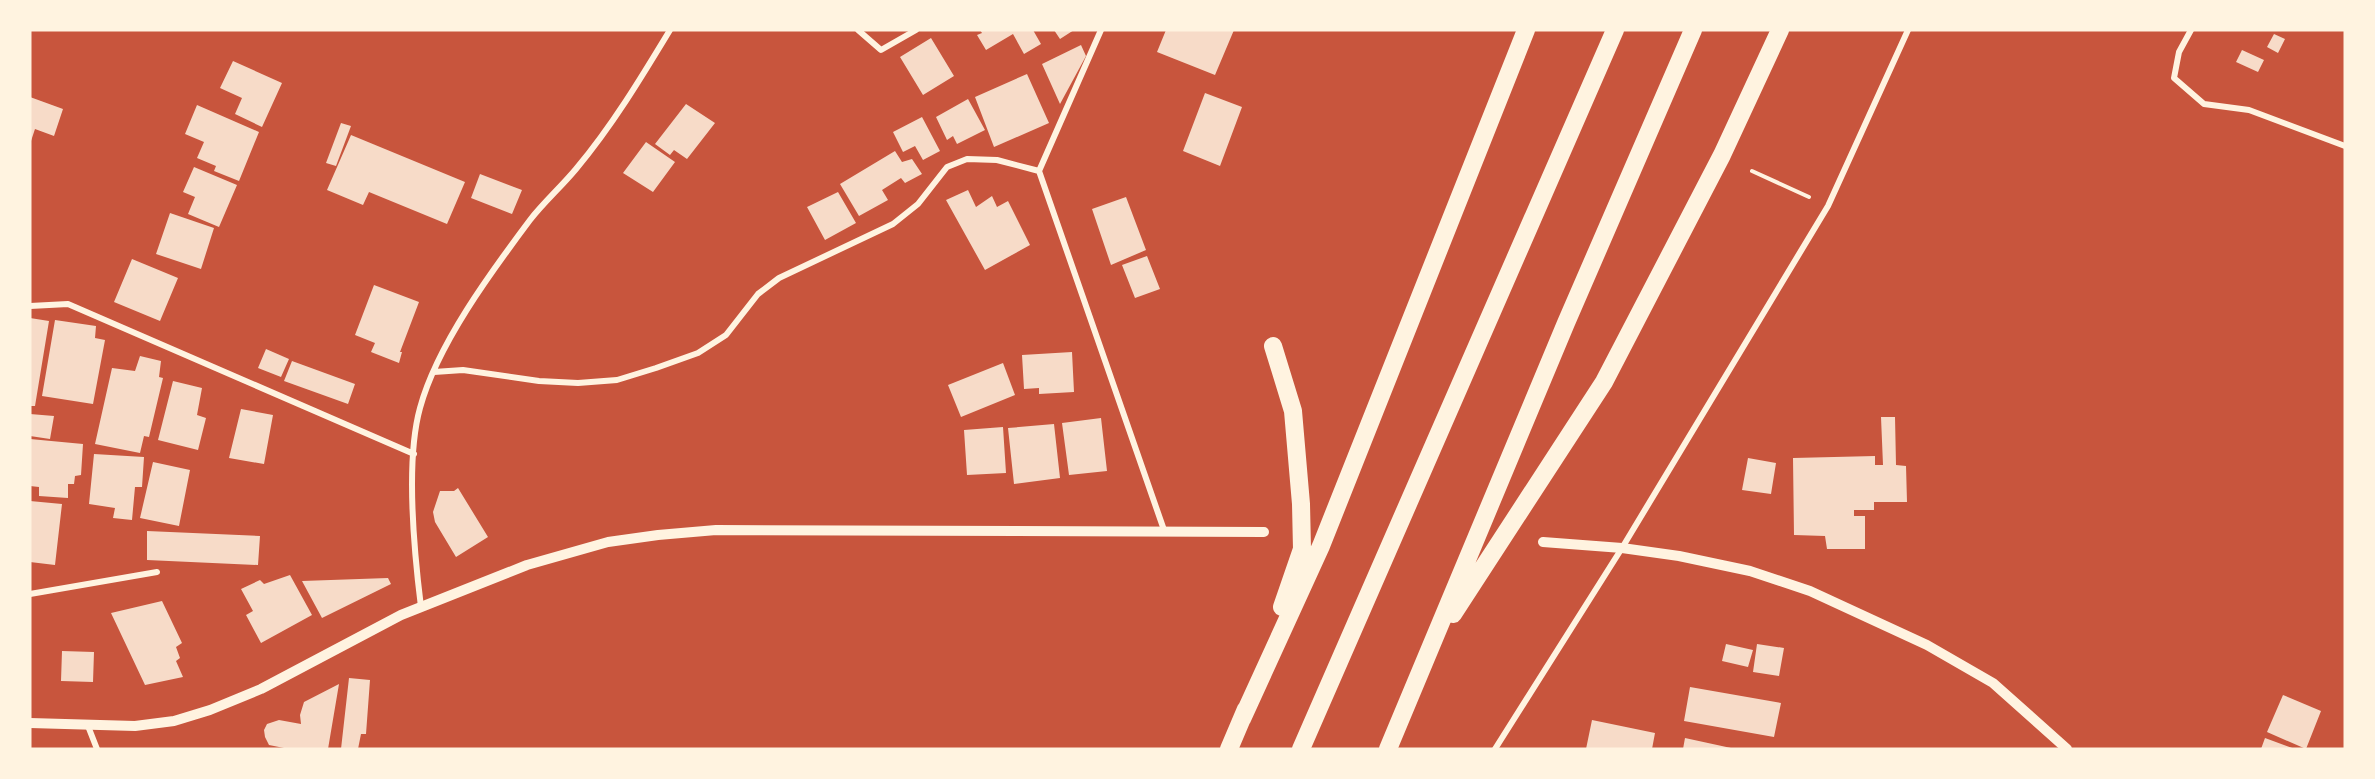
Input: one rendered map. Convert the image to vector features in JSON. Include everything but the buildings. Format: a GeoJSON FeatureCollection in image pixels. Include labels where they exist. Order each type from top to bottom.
{"type":"FeatureCollection","features":[{"type":"Feature","properties":{"kind":"highway"},"geometry":{"type":"LineString","coordinates":[[1229,749],[1321,546],[1527,30]]}},
{"type":"Feature","properties":{"kind":"highway"},"geometry":{"type":"LineString","coordinates":[[1301,749],[1615,30]]}},
{"type":"Feature","properties":{"kind":"highway"},"geometry":{"type":"LineString","coordinates":[[1388,749],[1566,323],[1693,30]]}},
{"type":"Feature","properties":{"kind":"highway"},"geometry":{"type":"LineString","coordinates":[[1428,652],[1604,382],[1722,155],[1780,30]]}},
{"type":"Feature","properties":{"kind":"highway"},"geometry":{"type":"LineString","coordinates":[[1242,718],[1302,549],[1299,474],[1293,411],[1273,346]]}},
{"type":"Feature","properties":{"kind":"street"},"geometry":{"type":"LineString","coordinates":[[421,607],[415,560],[414,454],[420,408],[434,372],[461,319],[531,219],[576,169],[621,111],[670,30]]}},
{"type":"Feature","properties":{"kind":"street"},"geometry":{"type":"LineString","coordinates":[[858,30],[881,50],[916,30]]}},
{"type":"Feature","properties":{"kind":"street"},"geometry":{"type":"LineString","coordinates":[[1101,30],[1039,171],[1164,530]]}},
{"type":"Feature","properties":{"kind":"street"},"geometry":{"type":"LineString","coordinates":[[1496,749],[1622,548],[1828,206],[1908,30]]}},
{"type":"Feature","properties":{"kind":"street"},"geometry":{"type":"LineString","coordinates":[[2191,30],[2180,52],[2174,78],[2204,104],[2249,111],[2345,146]]}},
{"type":"Feature","properties":{"kind":"street"},"geometry":{"type":"LineString","coordinates":[[434,372],[463,370],[578,384],[617,380],[656,368],[698,353],[726,335],[758,294],[779,278],[893,224],[918,204],[946,167],[967,159],[997,160],[1039,171]]}},
{"type":"Feature","properties":{"kind":"street"},"geometry":{"type":"LineString","coordinates":[[30,306],[68,304],[414,454]]}},
{"type":"Feature","properties":{"kind":"street"},"geometry":{"type":"LineString","coordinates":[[30,723],[135,726],[164,722],[210,710],[261,689],[401,615],[527,565],[608,542],[716,530],[1264,532]]}},
{"type":"Feature","properties":{"kind":"street"},"geometry":{"type":"LineString","coordinates":[[1543,542],[1622,548],[1679,556],[1750,571],[1810,591],[1927,645],[1993,683],[2067,749]]}},
{"type":"Feature","properties":{"kind":"street"},"geometry":{"type":"LineString","coordinates":[[30,594],[157,572]]}},
{"type":"Feature","properties":{"kind":"street"},"geometry":{"type":"LineString","coordinates":[[88,726],[97,749]]}},
{"type":"Feature","properties":{"kind":"path"},"geometry":{"type":"LineString","coordinates":[[1752,171],[1828,206]]}}]}
